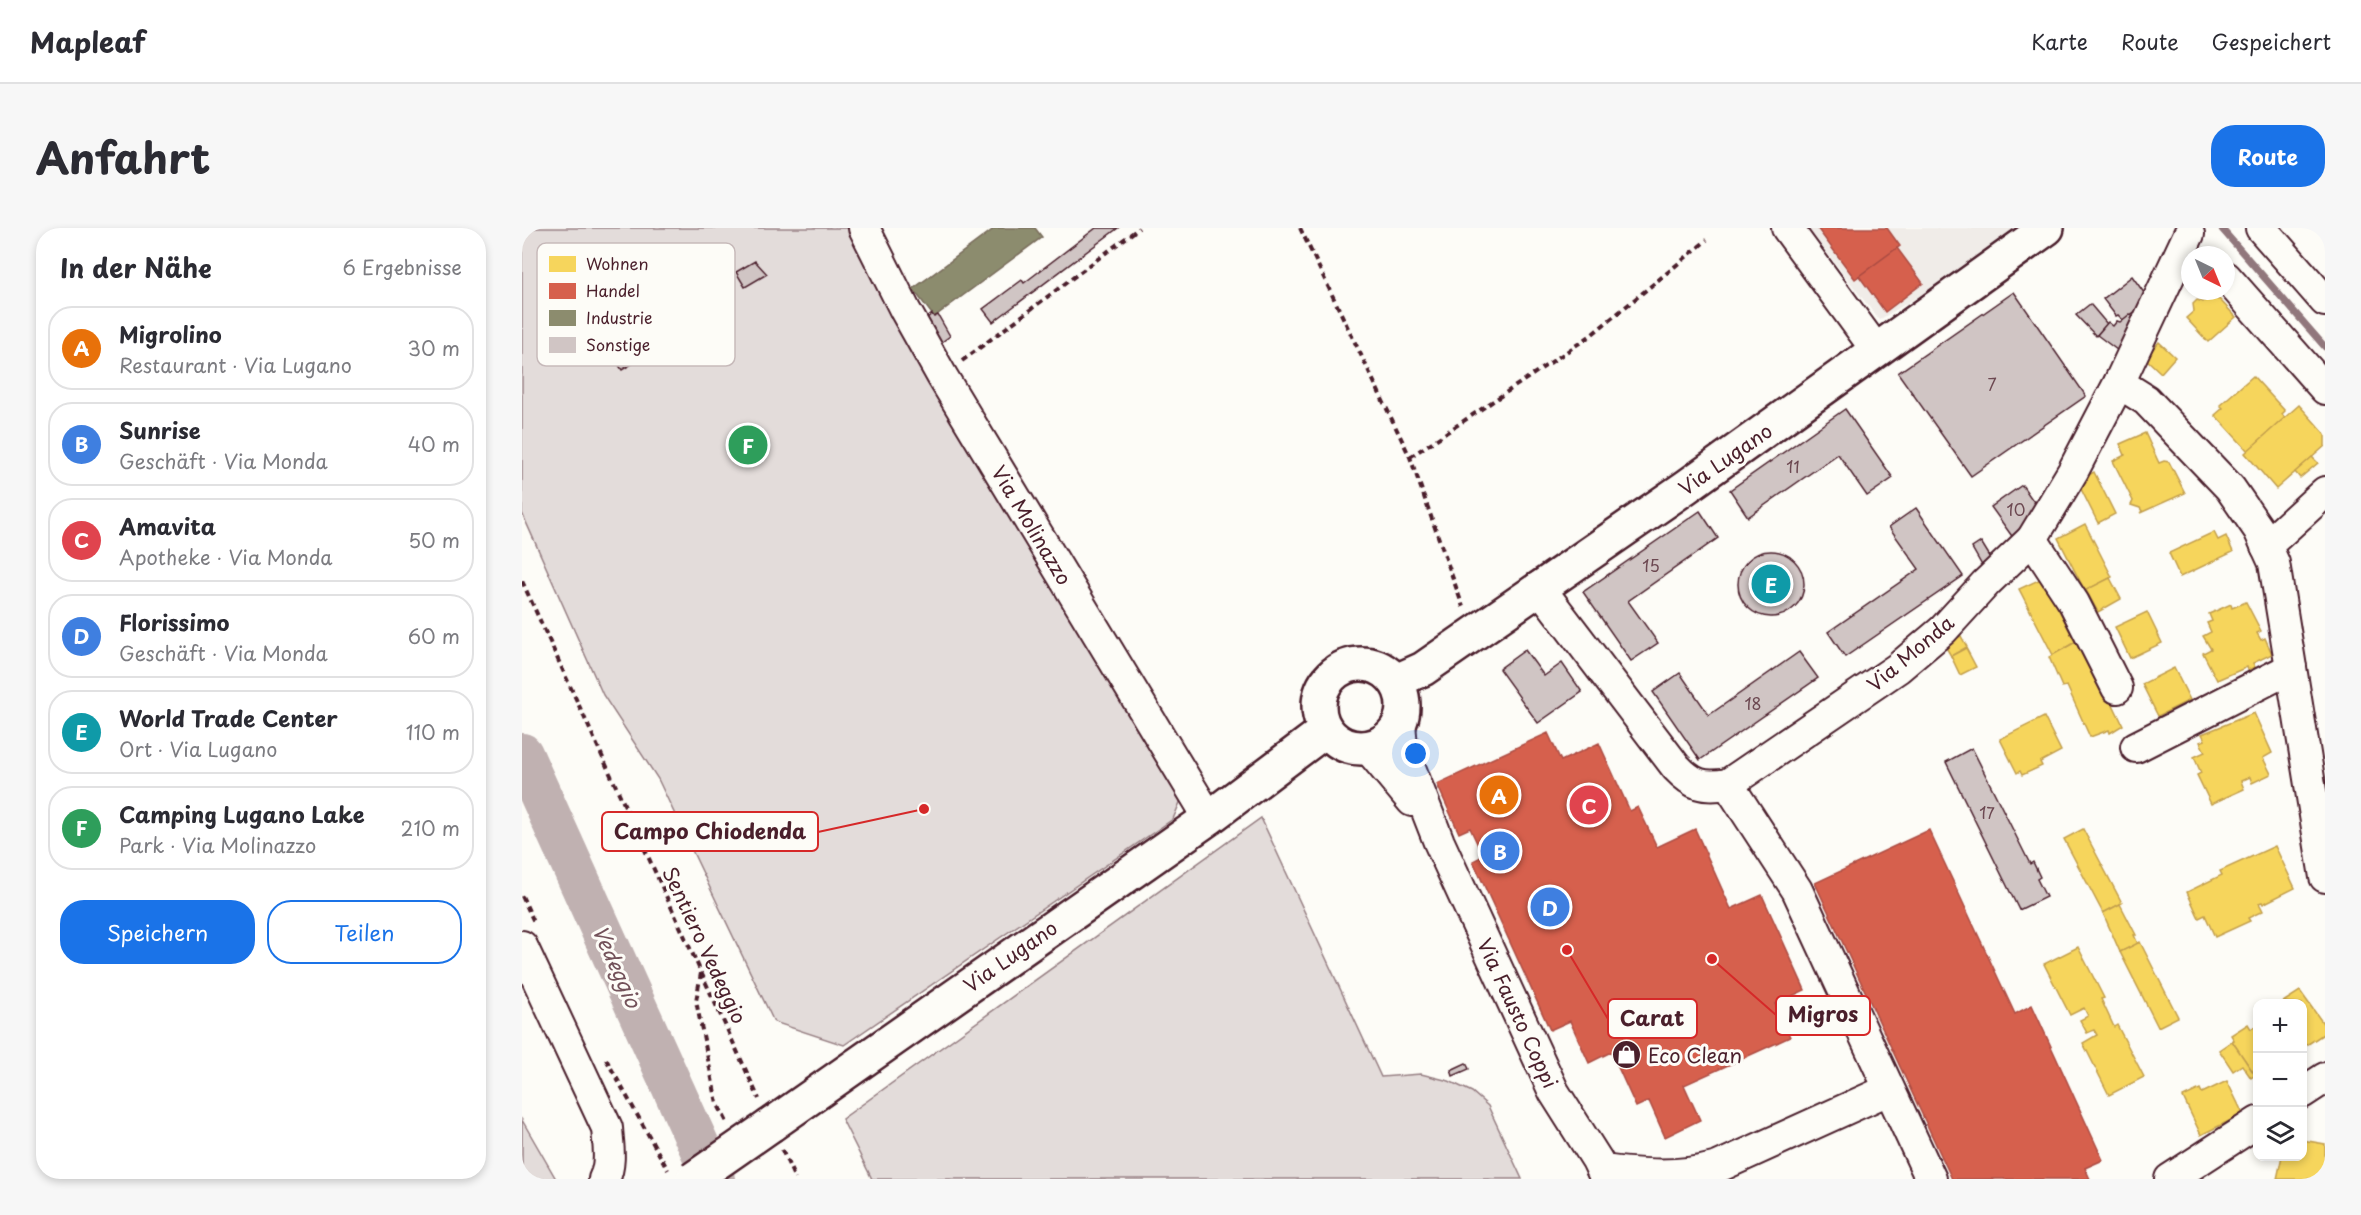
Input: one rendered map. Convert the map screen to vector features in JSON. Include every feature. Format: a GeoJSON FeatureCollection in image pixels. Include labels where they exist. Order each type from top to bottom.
{"type":"FeatureCollection","features":[{"type":"Feature","properties":{"kind":"main road","name":"Via Lugano"},"geometry":{"type":"LineString","coordinates":[[1396,681],[1423,669],[1686,487],[2047,228]]}},
{"type":"Feature","properties":{"kind":"main road"},"geometry":{"type":"LineString","coordinates":[[1358,663],[1372,664],[1386,670],[1396,681],[1402,694],[1404,709],[1400,723],[1392,735],[1380,744],[1368,748],[1344,745],[1326,730],[1320,716],[1319,701],[1323,687],[1331,675],[1343,667],[1358,663]]}},
{"type":"Feature","properties":{"kind":"main road","name":"Via Lugano"},"geometry":{"type":"LineString","coordinates":[[693,1179],[1209,818],[1326,730]]}},
{"type":"Feature","properties":{"kind":"street","name":"Via Molinazzo"},"geometry":{"type":"LineString","coordinates":[[864,228],[905,310],[942,376],[1209,818]]}},
{"type":"Feature","properties":{"kind":"street"},"geometry":{"type":"LineString","coordinates":[[1787,228],[1877,351]]}},
{"type":"Feature","properties":{"kind":"street"},"geometry":{"type":"LineString","coordinates":[[2261,228],[2325,301]]}},
{"type":"Feature","properties":{"kind":"street","name":"Via Monda"},"geometry":{"type":"LineString","coordinates":[[1728,784],[1898,668],[1942,630],[2032,539],[2073,471],[2193,239]]}},
{"type":"Feature","properties":{"kind":"street"},"geometry":{"type":"LineString","coordinates":[[2235,287],[2325,389]]}},
{"type":"Feature","properties":{"kind":"street"},"geometry":{"type":"LineString","coordinates":[[2119,383],[2146,400],[2230,488],[2259,530],[2274,562],[2325,877]]}},
{"type":"Feature","properties":{"kind":"street"},"geometry":{"type":"LineString","coordinates":[[2266,546],[2325,492]]}},
{"type":"Feature","properties":{"kind":"street"},"geometry":{"type":"LineString","coordinates":[[2032,539],[2074,603],[2117,688]]}},
{"type":"Feature","properties":{"kind":"street"},"geometry":{"type":"LineString","coordinates":[[1539,587],[1689,781],[1710,787],[1728,784],[1797,890],[1931,1179]]}},
{"type":"Feature","properties":{"kind":"street"},"geometry":{"type":"LineString","coordinates":[[2136,747],[2291,668]]}},
{"type":"Feature","properties":{"kind":"street","name":"Via Fausto Coppi"},"geometry":{"type":"LineString","coordinates":[[1400,723],[1402,747],[1439,842],[1554,1092],[1571,1147],[1598,1176]]}},
{"type":"Feature","properties":{"kind":"street","name":"Via Fausto Coppi"},"geometry":{"type":"LineString","coordinates":[[1368,748],[1411,799],[1439,842]]}},
{"type":"Feature","properties":{"kind":"street"},"geometry":{"type":"LineString","coordinates":[[522,946],[607,1128],[609,1151],[604,1179]]}},
{"type":"Feature","properties":{"kind":"street"},"geometry":{"type":"LineString","coordinates":[[2307,1090],[2325,1078]]}},
{"type":"Feature","properties":{"kind":"street"},"geometry":{"type":"LineString","coordinates":[[1598,1176],[1676,1175],[1718,1167],[1888,1089]]}},
{"type":"Feature","properties":{"kind":"street"},"geometry":{"type":"LineString","coordinates":[[2170,1179],[2253,1125]]}},
{"type":"Feature","properties":{"kind":"path"},"geometry":{"type":"LineString","coordinates":[[942,376],[1139,228]]}},
{"type":"Feature","properties":{"kind":"path"},"geometry":{"type":"LineString","coordinates":[[1300,228],[1410,457],[1473,633]]}},
{"type":"Feature","properties":{"kind":"path"},"geometry":{"type":"LineString","coordinates":[[1410,457],[1590,336],[1707,240]]}},
{"type":"Feature","properties":{"kind":"path","name":"Sentiero Vedeggio"},"geometry":{"type":"LineString","coordinates":[[522,581],[771,1125]]}},
{"type":"Feature","properties":{"kind":"path"},"geometry":{"type":"LineString","coordinates":[[701,973],[696,1001],[708,1065],[717,1102],[731,1132]]}},
{"type":"Feature","properties":{"kind":"path"},"geometry":{"type":"LineString","coordinates":[[622,1086],[672,1179]]}},
{"type":"Feature","properties":{"kind":"shaded area"},"geometry":{"type":"Polygon","coordinates":[[[522,228],[856,228],[1038,565],[1063,588],[1181,800],[1173,819],[844,1045],[774,1022],[658,779],[603,695],[522,513],[522,228]]]}},
{"type":"Feature","properties":{"kind":"shaded area"},"geometry":{"type":"Polygon","coordinates":[[[1808,228],[2031,228],[1879,320],[1808,228]]]}},
{"type":"Feature","properties":{"kind":"shaded area"},"geometry":{"type":"Polygon","coordinates":[[[1261,818],[1381,1077],[1421,1074],[1449,1081],[1472,1092],[1488,1106],[1522,1179],[872,1179],[842,1119],[1261,818]]]}},
{"type":"Feature","properties":{"kind":"shaded area"},"geometry":{"type":"Polygon","coordinates":[[[522,1120],[556,1179],[522,1179],[522,1120]]]}},
{"type":"Feature","properties":{"kind":"building: Wohnen"},"geometry":{"type":"Polygon","coordinates":[[[2197,300],[2203,302],[2220,300],[2236,317],[2208,342],[2186,318],[2194,311],[2193,304],[2197,300]]]}},
{"type":"Feature","properties":{"kind":"building: Wohnen"},"geometry":{"type":"Polygon","coordinates":[[[2159,342],[2175,357],[2161,373],[2145,358],[2159,342]]]}},
{"type":"Feature","properties":{"kind":"building: Wohnen"},"geometry":{"type":"Polygon","coordinates":[[[2253,376],[2285,411],[2282,414],[2285,418],[2248,451],[2215,415],[2223,408],[2220,405],[2253,376]]]}},
{"type":"Feature","properties":{"kind":"building: Wohnen"},"geometry":{"type":"Polygon","coordinates":[[[2299,405],[2325,434],[2325,446],[2276,489],[2245,453],[2299,405]]]}},
{"type":"Feature","properties":{"kind":"building: Wohnen"},"geometry":{"type":"Polygon","coordinates":[[[2145,433],[2159,463],[2169,462],[2185,493],[2140,513],[2142,511],[2140,508],[2131,505],[2133,501],[2113,461],[2125,455],[2120,444],[2145,433]]]}},
{"type":"Feature","properties":{"kind":"building: Wohnen"},"geometry":{"type":"Polygon","coordinates":[[[2312,457],[2318,463],[2300,478],[2295,472],[2312,457]]]}},
{"type":"Feature","properties":{"kind":"building: Wohnen"},"geometry":{"type":"Polygon","coordinates":[[[2094,472],[2115,514],[2098,523],[2077,481],[2094,472]]]}},
{"type":"Feature","properties":{"kind":"building: Wohnen"},"geometry":{"type":"Polygon","coordinates":[[[2085,524],[2112,577],[2085,591],[2058,538],[2085,524]]]}},
{"type":"Feature","properties":{"kind":"building: Wohnen"},"geometry":{"type":"Polygon","coordinates":[[[2214,532],[2218,540],[2226,536],[2233,552],[2180,577],[2169,553],[2214,532]]]}},
{"type":"Feature","properties":{"kind":"building: Wohnen"},"geometry":{"type":"Polygon","coordinates":[[[2043,578],[2075,642],[2053,655],[2019,589],[2043,578]]]}},
{"type":"Feature","properties":{"kind":"building: Wohnen"},"geometry":{"type":"Polygon","coordinates":[[[2110,578],[2121,599],[2098,612],[2086,590],[2110,578]]]}},
{"type":"Feature","properties":{"kind":"building: Wohnen"},"geometry":{"type":"Polygon","coordinates":[[[2246,602],[2261,631],[2257,633],[2261,640],[2265,638],[2272,654],[2253,663],[2255,667],[2248,670],[2247,667],[2217,680],[2203,653],[2211,649],[2203,636],[2211,632],[2207,623],[2212,621],[2209,614],[2231,604],[2232,608],[2246,602]]]}},
{"type":"Feature","properties":{"kind":"building: Wohnen"},"geometry":{"type":"Polygon","coordinates":[[[2147,612],[2162,643],[2130,658],[2115,627],[2147,612]]]}},
{"type":"Feature","properties":{"kind":"building: Wohnen"},"geometry":{"type":"Polygon","coordinates":[[[1961,636],[1967,647],[1951,656],[1944,644],[1961,636]]]}},
{"type":"Feature","properties":{"kind":"building: Wohnen"},"geometry":{"type":"Polygon","coordinates":[[[2081,639],[2123,725],[2110,733],[2109,730],[2090,737],[2067,686],[2062,687],[2049,657],[2081,639]]]}},
{"type":"Feature","properties":{"kind":"building: Wohnen"},"geometry":{"type":"Polygon","coordinates":[[[1966,648],[1976,667],[1960,675],[1951,656],[1966,648]]]}},
{"type":"Feature","properties":{"kind":"building: Wohnen"},"geometry":{"type":"Polygon","coordinates":[[[2174,668],[2190,700],[2158,716],[2142,684],[2174,668]]]}},
{"type":"Feature","properties":{"kind":"building: Wohnen"},"geometry":{"type":"Polygon","coordinates":[[[2254,713],[2272,753],[2263,758],[2271,774],[2252,783],[2250,777],[2241,781],[2244,789],[2211,804],[2197,775],[2201,773],[2194,757],[2205,752],[2200,742],[2205,740],[2202,734],[2254,713]]]}},
{"type":"Feature","properties":{"kind":"building: Wohnen"},"geometry":{"type":"Polygon","coordinates":[[[2044,717],[2061,751],[2040,762],[2042,766],[2022,775],[2020,771],[2017,773],[2000,739],[2044,717]]]}},
{"type":"Feature","properties":{"kind":"building: Wohnen"},"geometry":{"type":"Polygon","coordinates":[[[2083,829],[2122,903],[2103,913],[2064,839],[2083,829]]]}},
{"type":"Feature","properties":{"kind":"building: Wohnen"},"geometry":{"type":"Polygon","coordinates":[[[2275,846],[2295,888],[2263,904],[2259,903],[2263,911],[2248,918],[2250,921],[2215,937],[2205,915],[2199,918],[2187,892],[2222,875],[2220,871],[2275,846]]]}},
{"type":"Feature","properties":{"kind":"building: Wohnen"},"geometry":{"type":"Polygon","coordinates":[[[2120,904],[2136,935],[2134,935],[2138,944],[2120,952],[2103,913],[2120,904]]]}},
{"type":"Feature","properties":{"kind":"building: Wohnen"},"geometry":{"type":"Polygon","coordinates":[[[2140,942],[2178,1017],[2158,1027],[2120,952],[2140,942]]]}},
{"type":"Feature","properties":{"kind":"building: Wohnen"},"geometry":{"type":"Polygon","coordinates":[[[2078,947],[2104,998],[2101,999],[2114,1027],[2117,1025],[2144,1077],[2109,1095],[2083,1043],[2097,1035],[2094,1030],[2087,1033],[2080,1020],[2088,1016],[2084,1008],[2070,1015],[2044,964],[2078,947]]]}},
{"type":"Feature","properties":{"kind":"building: Wohnen"},"geometry":{"type":"Polygon","coordinates":[[[2300,991],[2306,999],[2288,999],[2300,991]]]}},
{"type":"Feature","properties":{"kind":"building: Wohnen"},"geometry":{"type":"Polygon","coordinates":[[[2307,1001],[2325,1026],[2325,1033],[2307,1045],[2307,1001]]]}},
{"type":"Feature","properties":{"kind":"building: Wohnen"},"geometry":{"type":"Polygon","coordinates":[[[2248,1024],[2251,1029],[2253,1028],[2253,1072],[2232,1041],[2234,1040],[2231,1035],[2248,1024]]]}},
{"type":"Feature","properties":{"kind":"building: Wohnen"},"geometry":{"type":"Polygon","coordinates":[[[2232,1041],[2253,1072],[2253,1076],[2251,1078],[2242,1065],[2233,1071],[2219,1050],[2232,1041]]]}},
{"type":"Feature","properties":{"kind":"building: Wohnen"},"geometry":{"type":"Polygon","coordinates":[[[2227,1081],[2243,1114],[2201,1135],[2183,1097],[2200,1089],[2202,1093],[2227,1081]]]}},
{"type":"Feature","properties":{"kind":"building: Wohnen"},"geometry":{"type":"Polygon","coordinates":[[[2307,1141],[2325,1144],[2325,1179],[2277,1179],[2281,1161],[2307,1161],[2307,1141]]]}},
{"type":"Feature","properties":{"kind":"building: Handel"},"geometry":{"type":"Polygon","coordinates":[[[1817,228],[1887,228],[1900,246],[1855,279],[1817,228]]]}},
{"type":"Feature","properties":{"kind":"building: Handel"},"geometry":{"type":"Polygon","coordinates":[[[1897,248],[1923,283],[1885,312],[1859,276],[1897,248]]]}},
{"type":"Feature","properties":{"kind":"building: Handel"},"geometry":{"type":"Polygon","coordinates":[[[1548,733],[1561,761],[1599,743],[1630,811],[1638,807],[1657,847],[1695,829],[1731,909],[1762,895],[1805,990],[1775,1004],[1790,1037],[1684,1085],[1700,1120],[1665,1137],[1649,1101],[1636,1107],[1611,1052],[1589,1063],[1570,1021],[1550,1030],[1473,861],[1483,856],[1470,828],[1459,833],[1437,784],[1548,733]]]}},
{"type":"Feature","properties":{"kind":"building: Handel"},"geometry":{"type":"Polygon","coordinates":[[[1929,830],[2015,1014],[2032,1005],[2103,1160],[2085,1168],[2090,1179],[1952,1179],[1815,883],[1929,830]]]}},
{"type":"Feature","properties":{"kind":"building: Industrie"},"geometry":{"type":"Polygon","coordinates":[[[995,228],[1035,228],[1042,237],[934,317],[913,289],[995,228]]]}},
{"type":"Feature","properties":{"kind":"building: Sonstige"},"geometry":{"type":"Polygon","coordinates":[[[1096,228],[1118,228],[993,322],[983,309],[1022,280],[1024,283],[1096,228]]]}},
{"type":"Feature","properties":{"kind":"building: Sonstige"},"geometry":{"type":"Polygon","coordinates":[[[755,261],[767,274],[745,287],[736,272],[755,261]]]}},
{"type":"Feature","properties":{"kind":"building: Sonstige"},"geometry":{"type":"Polygon","coordinates":[[[2132,276],[2150,301],[2123,320],[2118,315],[2116,316],[2103,299],[2132,276]]]}},
{"type":"Feature","properties":{"kind":"building: Sonstige"},"geometry":{"type":"Polygon","coordinates":[[[2014,292],[2086,396],[1971,476],[1898,373],[2014,292]]]}},
{"type":"Feature","properties":{"kind":"building: Sonstige"},"geometry":{"type":"Polygon","coordinates":[[[2090,304],[2107,324],[2096,336],[2076,315],[2090,304]]]}},
{"type":"Feature","properties":{"kind":"building: Sonstige"},"geometry":{"type":"Polygon","coordinates":[[[932,314],[934,317],[938,315],[950,336],[935,347],[921,323],[932,314]]]}},
{"type":"Feature","properties":{"kind":"building: Sonstige"},"geometry":{"type":"Polygon","coordinates":[[[2130,314],[2140,321],[2117,350],[2097,335],[2108,322],[2113,326],[2130,314]]]}},
{"type":"Feature","properties":{"kind":"building: Sonstige"},"geometry":{"type":"Polygon","coordinates":[[[1845,409],[1893,478],[1867,496],[1838,454],[1748,517],[1730,490],[1845,409]]]}},
{"type":"Feature","properties":{"kind":"building: Sonstige"},"geometry":{"type":"Polygon","coordinates":[[[2022,485],[2041,512],[2014,539],[1991,507],[2022,485]]]}},
{"type":"Feature","properties":{"kind":"building: Sonstige"},"geometry":{"type":"Polygon","coordinates":[[[1916,508],[1963,576],[1845,657],[1828,632],[1919,569],[1889,527],[1916,508]]]}},
{"type":"Feature","properties":{"kind":"building: Sonstige"},"geometry":{"type":"Polygon","coordinates":[[[1700,511],[1718,538],[1628,601],[1658,643],[1631,661],[1583,592],[1700,511]]]}},
{"type":"Feature","properties":{"kind":"building: Sonstige"},"geometry":{"type":"Polygon","coordinates":[[[1981,542],[1994,563],[1984,569],[1972,548],[1981,542]]]}},
{"type":"Feature","properties":{"kind":"building: Sonstige"},"geometry":{"type":"Polygon","coordinates":[[[1771,551],[1784,554],[1794,561],[1801,571],[1804,584],[1801,597],[1794,607],[1784,614],[1771,617],[1758,614],[1748,607],[1741,597],[1738,584],[1741,571],[1748,561],[1758,554],[1771,551]]]}},
{"type":"Feature","properties":{"kind":"building: Sonstige"},"geometry":{"type":"Polygon","coordinates":[[[1525,650],[1544,676],[1562,663],[1582,692],[1538,723],[1499,669],[1525,650]]]}},
{"type":"Feature","properties":{"kind":"building: Sonstige"},"geometry":{"type":"Polygon","coordinates":[[[1799,652],[1818,678],[1700,760],[1653,692],[1680,673],[1709,715],[1799,652]]]}},
{"type":"Feature","properties":{"kind":"building: Sonstige"},"geometry":{"type":"Polygon","coordinates":[[[1972,748],[2030,864],[2033,862],[2040,877],[2037,879],[2046,897],[2019,910],[1946,762],[1972,748]]]}},
{"type":"Feature","properties":{"kind":"building: Sonstige"},"geometry":{"type":"Polygon","coordinates":[[[1466,1063],[1469,1069],[1453,1076],[1451,1070],[1466,1063]]]}},
{"type":"Feature","properties":{"kind":"waterway"},"geometry":{"type":"LineString","coordinates":[[2221,228],[2325,347]]}},
{"type":"Feature","properties":{"kind":"waterway","name":"Vedeggio"},"geometry":{"type":"LineString","coordinates":[[522,754],[714,1179]]}},
{"type":"Feature","properties":{"kind":"place","name":"Camping Lugano Lake"},"geometry":{"type":"Point","coordinates":[748,445]}},
{"type":"Feature","properties":{"kind":"place","name":"World Trade Center"},"geometry":{"type":"Point","coordinates":[1771,584]}},
{"type":"Feature","properties":{"kind":"place","name":"Migrolino"},"geometry":{"type":"Point","coordinates":[1499,795]}},
{"type":"Feature","properties":{"kind":"place","name":"Amavita"},"geometry":{"type":"Point","coordinates":[1589,805]}},
{"type":"Feature","properties":{"kind":"place","name":"Campo Chiodenda"},"geometry":{"type":"Point","coordinates":[924,809]}},
{"type":"Feature","properties":{"kind":"place","name":"Sunrise"},"geometry":{"type":"Point","coordinates":[1500,851]}},
{"type":"Feature","properties":{"kind":"place","name":"Florissimo"},"geometry":{"type":"Point","coordinates":[1550,907]}},
{"type":"Feature","properties":{"kind":"place","name":"Carat"},"geometry":{"type":"Point","coordinates":[1567,950]}},
{"type":"Feature","properties":{"kind":"place","name":"Migros"},"geometry":{"type":"Point","coordinates":[1712,959]}},
{"type":"Feature","properties":{"kind":"place","name":"Eco Clean"},"geometry":{"type":"Point","coordinates":[1627,1055]}}]}
